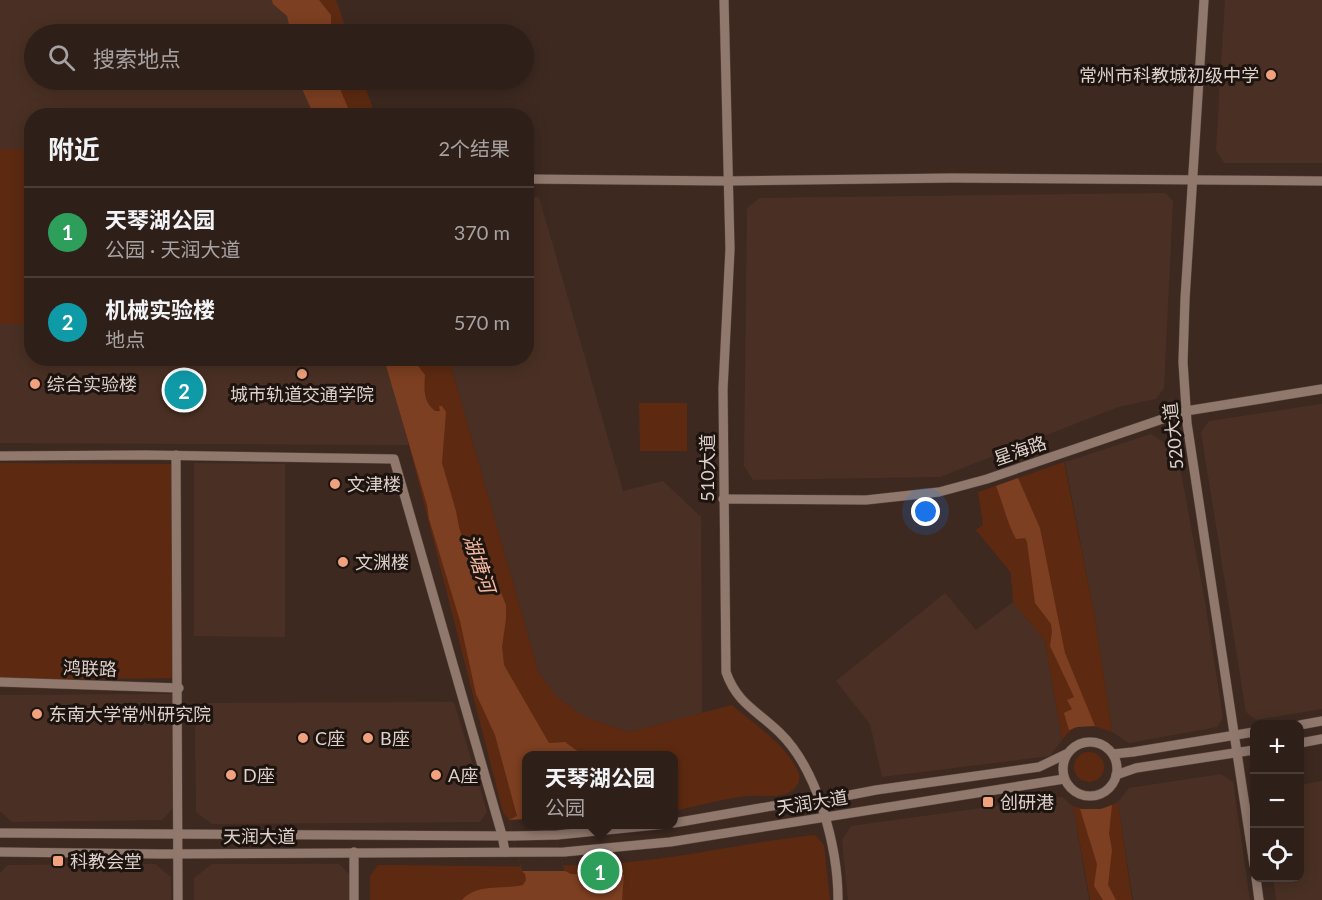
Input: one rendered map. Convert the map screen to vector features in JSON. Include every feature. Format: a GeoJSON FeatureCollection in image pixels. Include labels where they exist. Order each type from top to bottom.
{"type":"FeatureCollection","features":[{"type":"Feature","properties":{"kind":"street","name":"510大道"},"geometry":{"type":"LineString","coordinates":[[723,0],[730,249],[723,389],[726,672],[737,696],[781,734],[814,785],[830,830],[838,900]]}},
{"type":"Feature","properties":{"kind":"street","name":"520大道"},"geometry":{"type":"LineString","coordinates":[[1204,0],[1183,362],[1186,411],[1196,494],[1250,838]]}},
{"type":"Feature","properties":{"kind":"street"},"geometry":{"type":"LineString","coordinates":[[534,179],[727,181],[933,178],[1322,181]]}},
{"type":"Feature","properties":{"kind":"street","name":"星海路"},"geometry":{"type":"LineString","coordinates":[[723,499],[866,500],[939,492],[987,479],[1186,411],[1322,389]]}},
{"type":"Feature","properties":{"kind":"street"},"geometry":{"type":"LineString","coordinates":[[0,456],[176,455],[394,459],[505,852]]}},
{"type":"Feature","properties":{"kind":"street"},"geometry":{"type":"LineString","coordinates":[[176,455],[179,688],[178,900]]}},
{"type":"Feature","properties":{"kind":"street","name":"鸿联路"},"geometry":{"type":"LineString","coordinates":[[0,682],[179,688]]}},
{"type":"Feature","properties":{"kind":"street"},"geometry":{"type":"LineString","coordinates":[[1304,724],[1322,721]]}},
{"type":"Feature","properties":{"kind":"street"},"geometry":{"type":"LineString","coordinates":[[1066,754],[1062,770],[1064,779],[1075,792],[1092,796],[1108,789],[1116,775],[1116,761],[1113,754],[1133,753],[1250,733]]}},
{"type":"Feature","properties":{"kind":"street"},"geometry":{"type":"LineString","coordinates":[[1304,741],[1322,739]]}},
{"type":"Feature","properties":{"kind":"street","name":"天润大道"},"geometry":{"type":"LineString","coordinates":[[678,822],[795,802],[819,801],[876,790],[1039,767],[1066,754],[1080,742],[1099,742],[1113,754]]}},
{"type":"Feature","properties":{"kind":"street"},"geometry":{"type":"LineString","coordinates":[[1116,775],[1136,768],[1250,750]]}},
{"type":"Feature","properties":{"kind":"street","name":"天润大道"},"geometry":{"type":"LineString","coordinates":[[0,852],[564,852],[670,842],[1064,779]]}},
{"type":"Feature","properties":{"kind":"street","name":"天润大道"},"geometry":{"type":"LineString","coordinates":[[0,833],[513,836],[557,835],[622,829]]}},
{"type":"Feature","properties":{"kind":"street"},"geometry":{"type":"LineString","coordinates":[[354,852],[354,900]]}},
{"type":"Feature","properties":{"kind":"street"},"geometry":{"type":"LineString","coordinates":[[1257,882],[1259,900]]}},
{"type":"Feature","properties":{"kind":"shaded area"},"geometry":{"type":"Polygon","coordinates":[[[0,0],[283,0],[289,24],[24,24],[24,90],[308,90],[314,108],[24,108],[24,366],[387,366],[409,445],[0,443],[0,0]]]}},
{"type":"Feature","properties":{"kind":"shaded area"},"geometry":{"type":"Polygon","coordinates":[[[283,0],[336,0],[344,24],[289,24],[283,0]]]}},
{"type":"Feature","properties":{"kind":"shaded area","name":"常州市科教城初级中学"},"geometry":{"type":"Polygon","coordinates":[[[1225,0],[1322,0],[1322,163],[1224,163],[1216,150],[1225,0]]]}},
{"type":"Feature","properties":{"kind":"shaded area"},"geometry":{"type":"Polygon","coordinates":[[[308,90],[366,90],[373,108],[314,108],[308,90]]]}},
{"type":"Feature","properties":{"kind":"shaded area"},"geometry":{"type":"Polygon","coordinates":[[[0,149],[24,149],[24,324],[0,324],[0,149]]]}},
{"type":"Feature","properties":{"kind":"shaded area"},"geometry":{"type":"Polygon","coordinates":[[[1165,193],[1173,201],[1164,388],[1156,399],[1118,407],[940,477],[753,480],[744,466],[747,208],[760,198],[1165,193]]]}},
{"type":"Feature","properties":{"kind":"shaded area"},"geometry":{"type":"Polygon","coordinates":[[[534,197],[539,197],[623,491],[663,481],[701,517],[702,713],[629,732],[583,716],[557,697],[539,673],[451,366],[534,366],[534,197]]]}},
{"type":"Feature","properties":{"kind":"shaded area"},"geometry":{"type":"Polygon","coordinates":[[[387,366],[451,366],[539,673],[557,697],[583,716],[629,732],[732,705],[768,735],[792,761],[799,777],[794,789],[779,795],[738,797],[678,810],[678,751],[522,751],[522,819],[509,820],[503,812],[387,366]]]}},
{"type":"Feature","properties":{"kind":"shaded area"},"geometry":{"type":"Polygon","coordinates":[[[639,403],[687,403],[687,451],[640,451],[639,403]]]}},
{"type":"Feature","properties":{"kind":"shaded area"},"geometry":{"type":"Polygon","coordinates":[[[1322,404],[1322,709],[1256,720],[1246,712],[1201,432],[1209,421],[1322,404]]]}},
{"type":"Feature","properties":{"kind":"shaded area"},"geometry":{"type":"Polygon","coordinates":[[[1151,434],[1177,451],[1205,602],[1223,718],[1217,727],[1129,743],[1112,732],[1095,618],[1065,462],[1151,434]]]}},
{"type":"Feature","properties":{"kind":"shaded area"},"geometry":{"type":"Polygon","coordinates":[[[1064,462],[1095,618],[1112,732],[1098,727],[1085,726],[1073,729],[1062,740],[1045,641],[1013,602],[1011,573],[976,530],[983,525],[978,492],[1064,462]]]}},
{"type":"Feature","properties":{"kind":"shaded area"},"geometry":{"type":"Polygon","coordinates":[[[0,463],[172,464],[175,678],[0,680],[0,463]]]}},
{"type":"Feature","properties":{"kind":"shaded area"},"geometry":{"type":"Polygon","coordinates":[[[194,463],[285,464],[285,637],[194,636],[194,463]]]}},
{"type":"Feature","properties":{"kind":"shaded area","name":"创研港"},"geometry":{"type":"Polygon","coordinates":[[[945,593],[976,630],[1013,602],[1045,641],[1062,740],[1050,756],[882,777],[870,724],[836,681],[945,593]]]}},
{"type":"Feature","properties":{"kind":"shaded area"},"geometry":{"type":"Polygon","coordinates":[[[174,694],[173,808],[162,820],[12,822],[0,811],[0,695],[174,694]]]}},
{"type":"Feature","properties":{"kind":"shaded area"},"geometry":{"type":"Polygon","coordinates":[[[454,702],[487,812],[480,822],[212,824],[196,812],[195,703],[454,702]]]}},
{"type":"Feature","properties":{"kind":"shaded area"},"geometry":{"type":"Polygon","coordinates":[[[1089,752],[1095,753],[1103,761],[1103,773],[1095,781],[1089,782],[1083,781],[1075,773],[1074,767],[1075,761],[1083,753],[1089,752]]]}},
{"type":"Feature","properties":{"kind":"shaded area"},"geometry":{"type":"Polygon","coordinates":[[[1221,774],[1233,782],[1250,900],[1133,900],[1118,802],[1129,788],[1221,774]]]}},
{"type":"Feature","properties":{"kind":"shaded area"},"geometry":{"type":"Polygon","coordinates":[[[1322,781],[1322,900],[1276,900],[1274,882],[1304,882],[1304,784],[1322,781]]]}},
{"type":"Feature","properties":{"kind":"shaded area","name":"创研港"},"geometry":{"type":"Polygon","coordinates":[[[1062,797],[1073,806],[1089,900],[848,900],[842,840],[851,826],[1062,797]]]}},
{"type":"Feature","properties":{"kind":"shaded area"},"geometry":{"type":"Polygon","coordinates":[[[1118,802],[1132,900],[1090,900],[1073,806],[1096,809],[1118,802]]]}},
{"type":"Feature","properties":{"kind":"shaded area"},"geometry":{"type":"Polygon","coordinates":[[[815,835],[824,845],[830,900],[370,900],[370,876],[378,865],[606,864],[815,835]]]}},
{"type":"Feature","properties":{"kind":"shaded area"},"geometry":{"type":"Polygon","coordinates":[[[155,864],[171,877],[171,900],[0,900],[0,873],[8,865],[155,864]]]}},
{"type":"Feature","properties":{"kind":"shaded area"},"geometry":{"type":"Polygon","coordinates":[[[212,864],[339,864],[350,875],[350,900],[194,900],[194,878],[212,864]]]}},
{"type":"Feature","properties":{"kind":"water"},"geometry":{"type":"Polygon","coordinates":[[[272,0],[319,0],[331,15],[331,24],[289,24],[287,16],[273,4],[272,0]]]}},
{"type":"Feature","properties":{"kind":"water"},"geometry":{"type":"Polygon","coordinates":[[[341,90],[348,108],[311,108],[303,91],[341,90]]]}},
{"type":"Feature","properties":{"kind":"water","name":"湖塘河"},"geometry":{"type":"Polygon","coordinates":[[[386,366],[418,366],[425,375],[428,404],[435,411],[440,411],[439,406],[442,406],[446,412],[442,463],[463,541],[483,558],[496,580],[506,605],[502,647],[504,665],[549,743],[565,742],[577,751],[522,751],[522,829],[553,829],[565,871],[571,874],[624,875],[622,900],[462,900],[475,891],[523,885],[526,880],[509,820],[517,816],[495,735],[476,694],[460,621],[429,519],[427,505],[386,366]]]}},
{"type":"Feature","properties":{"kind":"water"},"geometry":{"type":"Polygon","coordinates":[[[1018,478],[1040,528],[1065,653],[1095,726],[1069,730],[1064,713],[1072,709],[1067,700],[1074,697],[1050,646],[1051,624],[1035,603],[1027,542],[1025,538],[1016,539],[996,486],[1018,478]]]}},
{"type":"Feature","properties":{"kind":"water"},"geometry":{"type":"Polygon","coordinates":[[[1112,805],[1109,834],[1112,850],[1108,885],[1116,900],[1103,900],[1094,886],[1097,864],[1080,809],[1101,809],[1112,805]]]}},
{"type":"Feature","properties":{"kind":"pier"},"geometry":{"type":"Polygon","coordinates":[[[522,819],[522,829],[553,829],[565,871],[522,871],[509,820],[522,819]]]}},
{"type":"Feature","properties":{"kind":"place","name":"常州市科教城初级中学"},"geometry":{"type":"Point","coordinates":[1271,75]}},
{"type":"Feature","properties":{"kind":"place","name":"城市轨道交通学院"},"geometry":{"type":"Point","coordinates":[302,374]}},
{"type":"Feature","properties":{"kind":"place","name":"综合实验楼"},"geometry":{"type":"Point","coordinates":[35,384]}},
{"type":"Feature","properties":{"kind":"place","name":"机械实验楼"},"geometry":{"type":"Point","coordinates":[184,390]}},
{"type":"Feature","properties":{"kind":"place","name":"文津楼"},"geometry":{"type":"Point","coordinates":[335,484]}},
{"type":"Feature","properties":{"kind":"place","name":"文渊楼"},"geometry":{"type":"Point","coordinates":[343,562]}},
{"type":"Feature","properties":{"kind":"place","name":"东南大学常州研究院"},"geometry":{"type":"Point","coordinates":[37,714]}},
{"type":"Feature","properties":{"kind":"place","name":"C座"},"geometry":{"type":"Point","coordinates":[303,738]}},
{"type":"Feature","properties":{"kind":"place","name":"B座"},"geometry":{"type":"Point","coordinates":[368,738]}},
{"type":"Feature","properties":{"kind":"place","name":"D座"},"geometry":{"type":"Point","coordinates":[231,775]}},
{"type":"Feature","properties":{"kind":"place","name":"A座"},"geometry":{"type":"Point","coordinates":[436,775]}},
{"type":"Feature","properties":{"kind":"place","name":"创研港"},"geometry":{"type":"Point","coordinates":[988,802]}},
{"type":"Feature","properties":{"kind":"place","name":"科教会堂"},"geometry":{"type":"Point","coordinates":[58,861]}},
{"type":"Feature","properties":{"kind":"place","name":"天琴湖公园"},"geometry":{"type":"Point","coordinates":[600,871]}}]}
